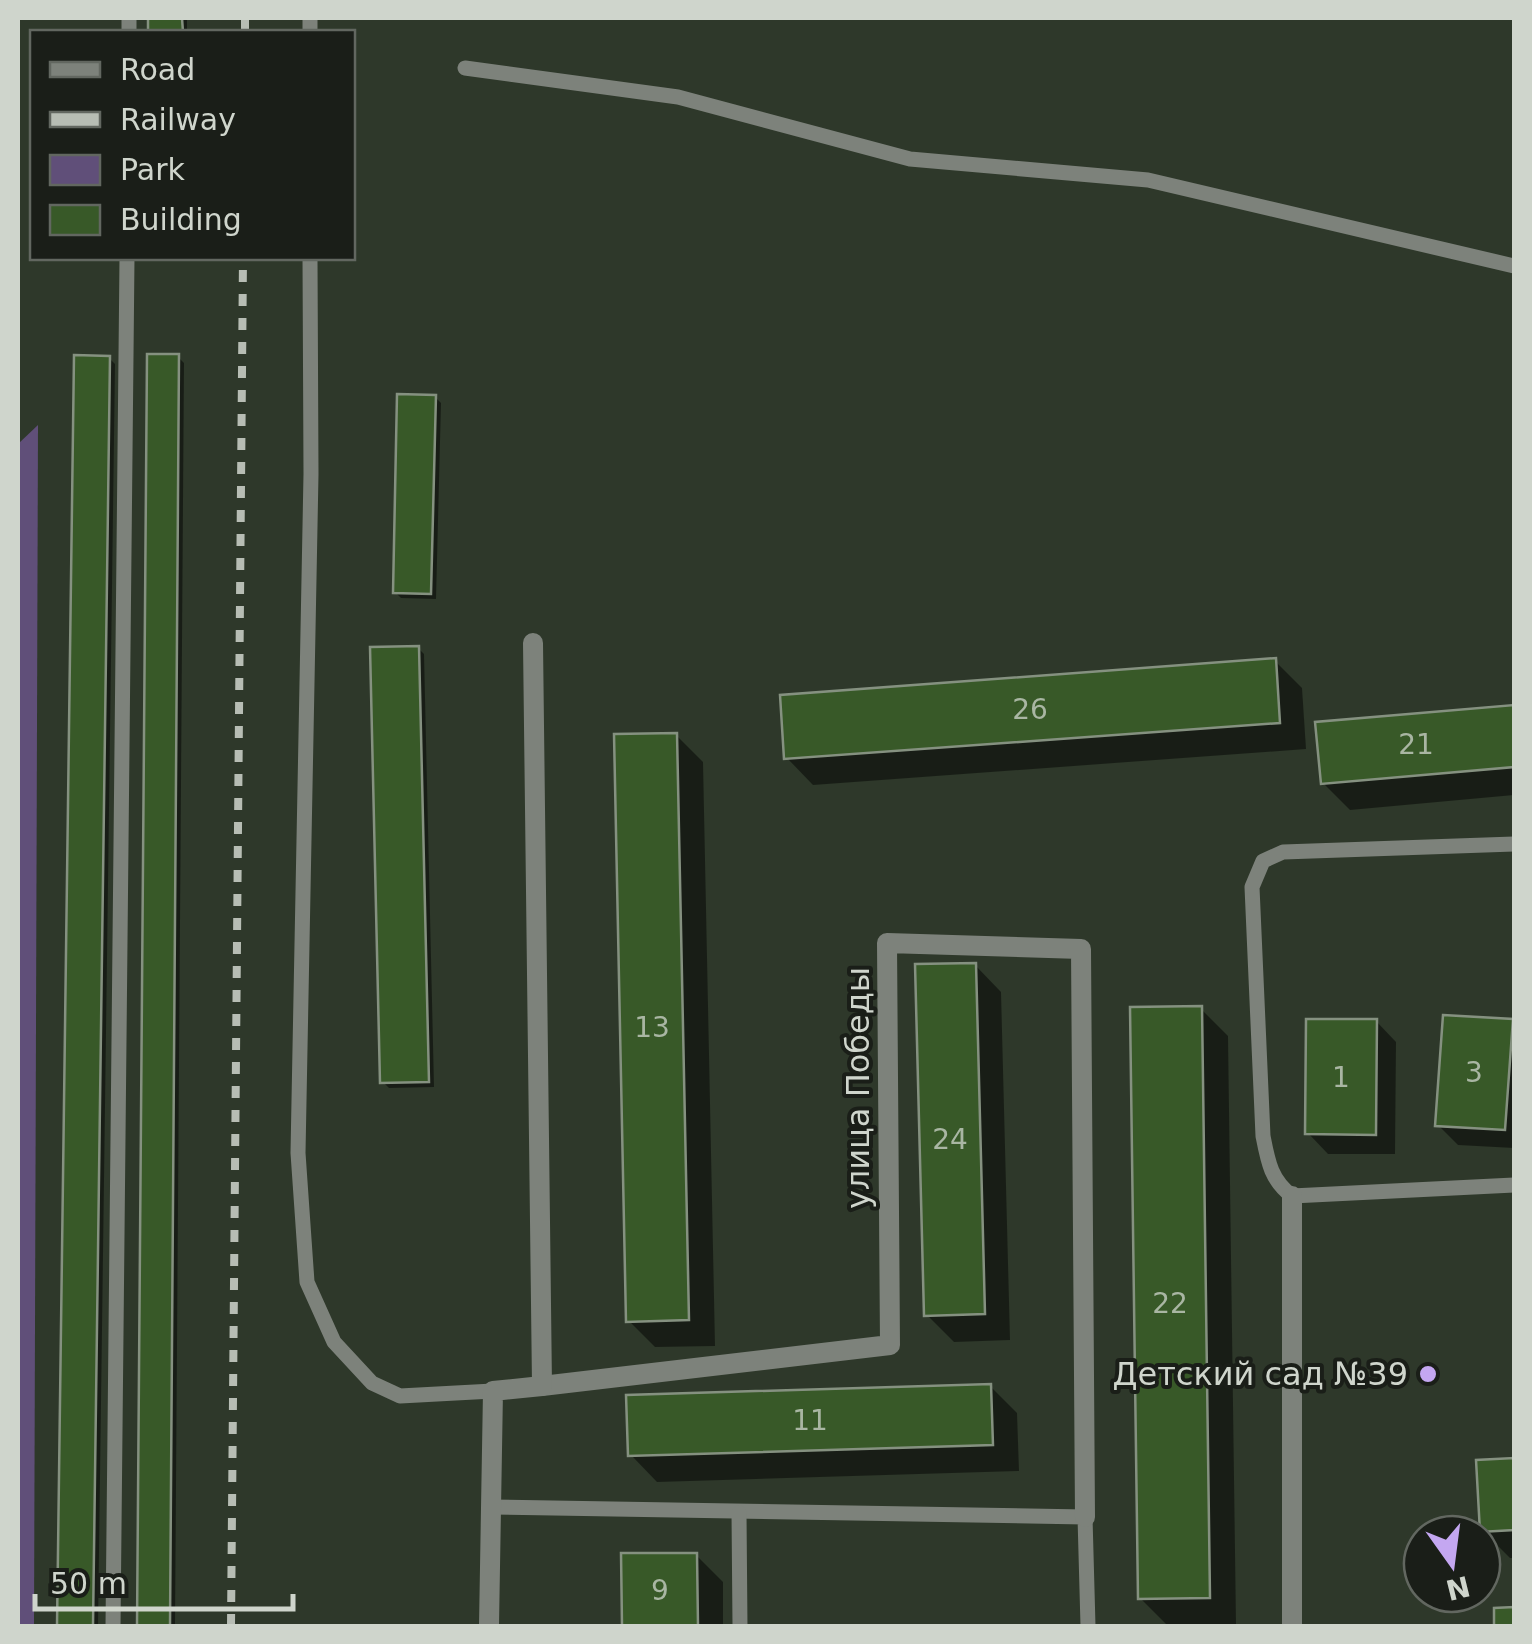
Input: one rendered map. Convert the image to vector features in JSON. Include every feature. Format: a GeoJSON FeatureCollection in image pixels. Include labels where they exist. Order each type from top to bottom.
{"type":"FeatureCollection","features":[{"type":"Feature","properties":{"kind":"street"},"geometry":{"type":"LineString","coordinates":[[533,642],[542,1386]]}},
{"type":"Feature","properties":{"kind":"street","name":"улица Победы"},"geometry":{"type":"LineString","coordinates":[[493,1391],[890,1345],[886,943],[1081,949],[1085,1516]]}},
{"type":"Feature","properties":{"kind":"street"},"geometry":{"type":"LineString","coordinates":[[1292,1196],[1292,1626]]}},
{"type":"Feature","properties":{"kind":"street"},"geometry":{"type":"LineString","coordinates":[[490,1626],[493,1391]]}},
{"type":"Feature","properties":{"kind":"lane"},"geometry":{"type":"LineString","coordinates":[[465,68],[678,97],[910,159],[1148,180],[1514,266]]}},
{"type":"Feature","properties":{"kind":"lane"},"geometry":{"type":"LineString","coordinates":[[113,1626],[127,260]]}},
{"type":"Feature","properties":{"kind":"lane"},"geometry":{"type":"LineString","coordinates":[[310,260],[311,474],[298,1153],[307,1282],[334,1342],[372,1382],[400,1396],[493,1391]]}},
{"type":"Feature","properties":{"kind":"lane"},"geometry":{"type":"LineString","coordinates":[[1514,844],[1283,852],[1263,861],[1252,887],[1263,1136],[1270,1169],[1292,1196],[1514,1184]]}},
{"type":"Feature","properties":{"kind":"lane"},"geometry":{"type":"LineString","coordinates":[[491,1507],[1085,1516],[1088,1626]]}},
{"type":"Feature","properties":{"kind":"lane"},"geometry":{"type":"LineString","coordinates":[[739,1513],[740,1626]]}},
{"type":"Feature","properties":{"kind":"green space"},"geometry":{"type":"Polygon","coordinates":[[[38,425],[34,1626],[18,1626],[18,444],[38,425]]]}},
{"type":"Feature","properties":{"kind":"building"},"geometry":{"type":"Polygon","coordinates":[[[148,18],[182,18],[183,30],[148,30],[148,18]]]}},
{"type":"Feature","properties":{"kind":"building"},"geometry":{"type":"Polygon","coordinates":[[[147,354],[179,354],[170,1626],[137,1626],[147,354]]]}},
{"type":"Feature","properties":{"kind":"building"},"geometry":{"type":"Polygon","coordinates":[[[74,355],[110,356],[93,1626],[57,1626],[74,355]]]}},
{"type":"Feature","properties":{"kind":"building"},"geometry":{"type":"Polygon","coordinates":[[[397,394],[436,395],[431,594],[393,593],[397,394]]]}},
{"type":"Feature","properties":{"kind":"building"},"geometry":{"type":"Polygon","coordinates":[[[419,646],[429,1082],[380,1083],[370,647],[419,646]]]}},
{"type":"Feature","properties":{"kind":"building"},"geometry":{"type":"Polygon","coordinates":[[[1276,658],[1280,723],[784,759],[780,695],[1276,658]]]}},
{"type":"Feature","properties":{"kind":"building"},"geometry":{"type":"Polygon","coordinates":[[[1514,705],[1514,767],[1321,784],[1315,722],[1514,705]]]}},
{"type":"Feature","properties":{"kind":"building"},"geometry":{"type":"Polygon","coordinates":[[[677,733],[689,1320],[626,1322],[614,734],[677,733]]]}},
{"type":"Feature","properties":{"kind":"building"},"geometry":{"type":"Polygon","coordinates":[[[976,963],[985,1314],[924,1316],[915,964],[976,963]]]}},
{"type":"Feature","properties":{"kind":"building"},"geometry":{"type":"Polygon","coordinates":[[[1202,1006],[1210,1598],[1138,1599],[1130,1007],[1202,1006]]]}},
{"type":"Feature","properties":{"kind":"building"},"geometry":{"type":"Polygon","coordinates":[[[1443,1015],[1513,1019],[1505,1130],[1435,1126],[1443,1015]]]}},
{"type":"Feature","properties":{"kind":"building"},"geometry":{"type":"Polygon","coordinates":[[[1306,1019],[1377,1019],[1376,1135],[1305,1134],[1306,1019]]]}},
{"type":"Feature","properties":{"kind":"building"},"geometry":{"type":"Polygon","coordinates":[[[991,1384],[993,1445],[628,1456],[626,1395],[991,1384]]]}},
{"type":"Feature","properties":{"kind":"building"},"geometry":{"type":"Polygon","coordinates":[[[1514,1458],[1514,1530],[1502,1531],[1502,1514],[1479,1514],[1476,1460],[1514,1458]]]}},
{"type":"Feature","properties":{"kind":"building"},"geometry":{"type":"Polygon","coordinates":[[[621,1553],[697,1553],[698,1626],[622,1626],[621,1553]]]}},
{"type":"Feature","properties":{"kind":"building"},"geometry":{"type":"Polygon","coordinates":[[[1514,1607],[1514,1626],[1494,1626],[1494,1614],[1502,1614],[1502,1608],[1514,1607]]]}},
{"type":"Feature","properties":{"kind":"railway"},"geometry":{"type":"LineString","coordinates":[[245,18],[245,30]]}},
{"type":"Feature","properties":{"kind":"railway"},"geometry":{"type":"LineString","coordinates":[[231,1626],[243,260]]}},
{"type":"Feature","properties":{"kind":"place","name":"Детский сад №39"},"geometry":{"type":"Point","coordinates":[1428,1374]}}]}
